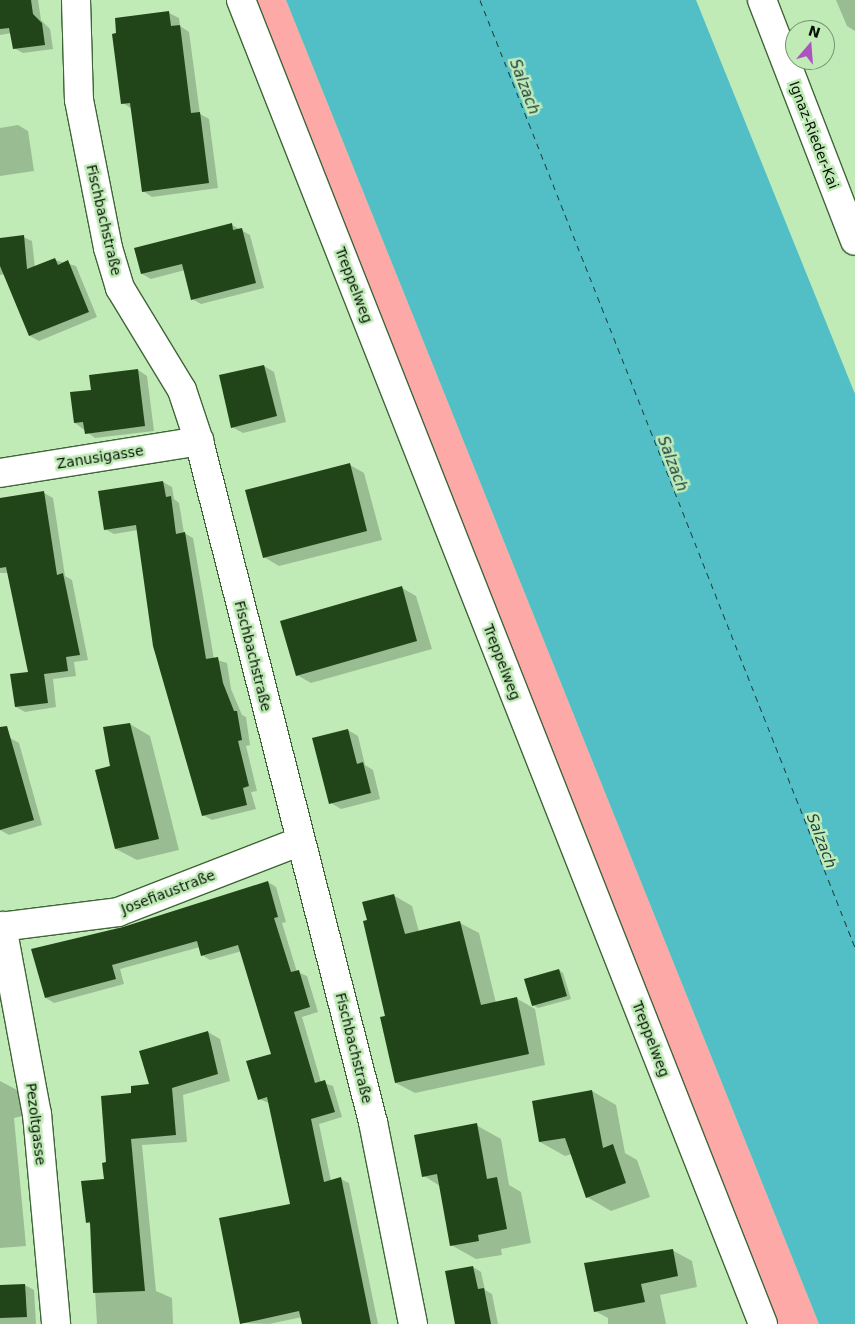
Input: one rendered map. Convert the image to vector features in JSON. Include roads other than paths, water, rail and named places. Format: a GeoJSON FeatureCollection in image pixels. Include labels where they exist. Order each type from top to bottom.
{"type":"FeatureCollection","features":[{"type":"Feature","properties":{"kind":"street","name":"Fischbachstraße"},"geometry":{"type":"LineString","coordinates":[[76,0],[79,100],[108,248],[120,288],[182,390],[199,441],[374,1122],[413,1324]]}},
{"type":"Feature","properties":{"kind":"street","name":"Treppelweg"},"geometry":{"type":"LineString","coordinates":[[241,0],[763,1324]]}},
{"type":"Feature","properties":{"kind":"street","name":"Ignaz-Rieder-Kai"},"geometry":{"type":"LineString","coordinates":[[762,0],[855,241]]}},
{"type":"Feature","properties":{"kind":"street","name":"Zanusigasse"},"geometry":{"type":"LineString","coordinates":[[0,473],[199,441]]}},
{"type":"Feature","properties":{"kind":"street","name":"Josefiaustraße"},"geometry":{"type":"LineString","coordinates":[[1,926],[118,912],[301,841]]}},
{"type":"Feature","properties":{"kind":"street","name":"Pezoltgasse"},"geometry":{"type":"LineString","coordinates":[[1,926],[36,1114],[56,1324]]}},
{"type":"Feature","properties":{"kind":"water","name":"Salzach"},"geometry":{"type":"Polygon","coordinates":[[[286,0],[696,0],[855,394],[855,1324],[819,1324],[286,0]]]}}]}
